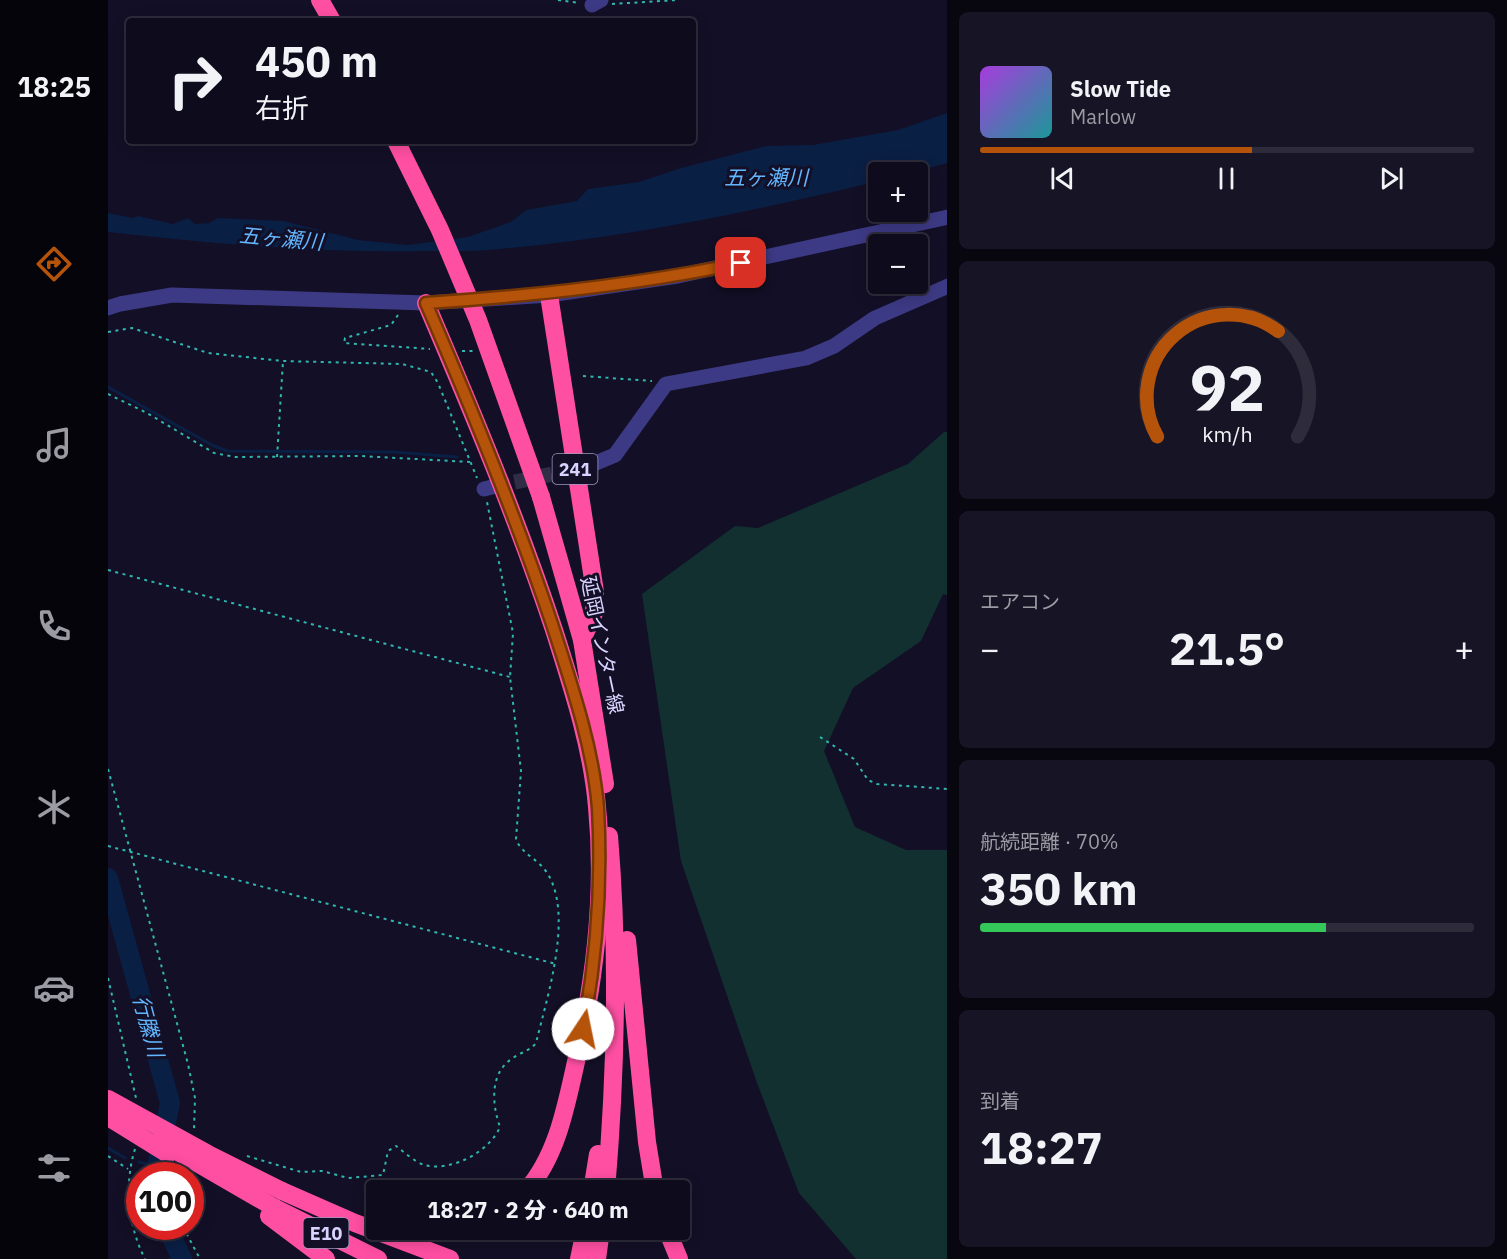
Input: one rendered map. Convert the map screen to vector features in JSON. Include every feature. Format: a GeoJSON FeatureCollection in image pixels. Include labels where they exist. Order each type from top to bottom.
{"type":"FeatureCollection","features":[{"type":"Feature","properties":{"kind":"highway"},"geometry":{"type":"LineString","coordinates":[[320,0],[330,18]]}},
{"type":"Feature","properties":{"kind":"highway","name":"延岡インター線"},"geometry":{"type":"LineString","coordinates":[[397,144],[440,230],[478,320],[541,497],[565,573],[582,640],[600,745],[602,805]]}},
{"type":"Feature","properties":{"kind":"highway","name":"241"},"geometry":{"type":"LineString","coordinates":[[549,295],[595,592],[594,613],[582,640]]}},
{"type":"Feature","properties":{"kind":"highway"},"geometry":{"type":"LineString","coordinates":[[426,303],[495,464],[533,567],[578,707],[623,906],[647,1142],[653,1180]]}},
{"type":"Feature","properties":{"kind":"highway","name":"延岡インター線"},"geometry":{"type":"LineString","coordinates":[[541,497],[575,642],[602,805]]}},
{"type":"Feature","properties":{"kind":"highway"},"geometry":{"type":"LineString","coordinates":[[594,1180],[604,1064],[606,966],[602,805]]}},
{"type":"Feature","properties":{"kind":"highway"},"geometry":{"type":"LineString","coordinates":[[535,1180],[554,1143],[585,1017],[598,930],[602,805]]}},
{"type":"Feature","properties":{"kind":"highway"},"geometry":{"type":"LineString","coordinates":[[602,805],[614,890],[617,974],[615,1064],[607,1180]]}},
{"type":"Feature","properties":{"kind":"highway"},"geometry":{"type":"LineString","coordinates":[[108,1099],[208,1154],[275,1205],[326,1259]]}},
{"type":"Feature","properties":{"kind":"highway","name":"E10"},"geometry":{"type":"LineString","coordinates":[[108,1110],[275,1205],[364,1259]]}},
{"type":"Feature","properties":{"kind":"highway"},"geometry":{"type":"LineString","coordinates":[[108,1117],[275,1205],[310,1203],[366,1222]]}},
{"type":"Feature","properties":{"kind":"highway"},"geometry":{"type":"LineString","coordinates":[[310,1203],[355,1223],[450,1259]]}},
{"type":"Feature","properties":{"kind":"highway","name":"E10"},"geometry":{"type":"LineString","coordinates":[[275,1205],[378,1259]]}},
{"type":"Feature","properties":{"kind":"highway"},"geometry":{"type":"LineString","coordinates":[[579,1259],[584,1240]]}},
{"type":"Feature","properties":{"kind":"highway"},"geometry":{"type":"LineString","coordinates":[[585,1259],[586,1240]]}},
{"type":"Feature","properties":{"kind":"highway"},"geometry":{"type":"LineString","coordinates":[[597,1259],[600,1240]]}},
{"type":"Feature","properties":{"kind":"highway"},"geometry":{"type":"LineString","coordinates":[[671,1240],[679,1259]]}},
{"type":"Feature","properties":{"kind":"street"},"geometry":{"type":"LineString","coordinates":[[108,308],[172,296],[426,303],[549,295],[678,276],[947,217]]}},
{"type":"Feature","properties":{"kind":"street"},"geometry":{"type":"LineString","coordinates":[[591,465],[615,455],[666,384],[806,358],[834,346],[875,318],[947,286]]}},
{"type":"Feature","properties":{"kind":"path"},"geometry":{"type":"LineString","coordinates":[[558,0],[597,3],[678,0]]}},
{"type":"Feature","properties":{"kind":"path"},"geometry":{"type":"LineString","coordinates":[[406,303],[391,325],[345,338],[344,344],[440,350]]}},
{"type":"Feature","properties":{"kind":"path"},"geometry":{"type":"LineString","coordinates":[[108,332],[132,328],[208,353],[283,361],[402,364],[430,372],[438,383],[470,462],[488,488],[513,633],[510,676],[521,771],[516,839],[519,847],[544,866],[553,883],[558,913],[556,964],[536,1043],[532,1049],[507,1061],[497,1079],[493,1093],[494,1109],[500,1127],[495,1138],[467,1160],[437,1166],[422,1165],[396,1146],[387,1151],[383,1174],[348,1178],[322,1171],[301,1172],[238,1154]]}},
{"type":"Feature","properties":{"kind":"path"},"geometry":{"type":"LineString","coordinates":[[452,350],[475,351],[478,348]]}},
{"type":"Feature","properties":{"kind":"path"},"geometry":{"type":"LineString","coordinates":[[277,457],[283,361]]}},
{"type":"Feature","properties":{"kind":"path"},"geometry":{"type":"LineString","coordinates":[[584,376],[666,384]]}},
{"type":"Feature","properties":{"kind":"path"},"geometry":{"type":"LineString","coordinates":[[108,394],[147,412],[214,453],[235,457],[361,456],[470,462]]}},
{"type":"Feature","properties":{"kind":"path"},"geometry":{"type":"LineString","coordinates":[[108,570],[510,676]]}},
{"type":"Feature","properties":{"kind":"path"},"geometry":{"type":"LineString","coordinates":[[820,737],[854,759],[868,780],[877,784],[947,789]]}},
{"type":"Feature","properties":{"kind":"path"},"geometry":{"type":"LineString","coordinates":[[108,769],[188,1064],[195,1098],[193,1134]]}},
{"type":"Feature","properties":{"kind":"path"},"geometry":{"type":"LineString","coordinates":[[108,846],[556,964]]}},
{"type":"Feature","properties":{"kind":"path"},"geometry":{"type":"LineString","coordinates":[[108,1156],[126,1167]]}},
{"type":"Feature","properties":{"kind":"path"},"geometry":{"type":"LineString","coordinates":[[190,1240],[200,1259]]}},
{"type":"Feature","properties":{"kind":"green space"},"geometry":{"type":"Polygon","coordinates":[[[944,432],[947,432],[947,595],[943,594],[921,641],[853,688],[824,751],[855,827],[906,850],[947,850],[947,1259],[856,1259],[799,1193],[757,1083],[681,861],[642,594],[735,526],[758,528],[908,464],[944,432]]]}},
{"type":"Feature","properties":{"kind":"water","name":"五ヶ瀬川"},"geometry":{"type":"Polygon","coordinates":[[[947,113],[947,163],[928,168],[928,162],[868,162],[868,184],[738,213],[595,238],[481,251],[346,251],[267,247],[108,232],[108,213],[133,218],[138,216],[173,224],[188,218],[195,224],[209,223],[218,218],[284,221],[358,240],[408,245],[468,237],[511,222],[526,210],[577,201],[588,189],[639,182],[678,169],[766,146],[813,145],[898,130],[947,113]]]}},
{"type":"Feature","properties":{"kind":"waterway"},"geometry":{"type":"LineString","coordinates":[[108,387],[212,445],[227,451],[394,452],[457,457]]}},
{"type":"Feature","properties":{"kind":"waterway","name":"行縢川"},"geometry":{"type":"LineString","coordinates":[[108,878],[170,1103],[158,1162]]}},
{"type":"Feature","properties":{"kind":"waterway"},"geometry":{"type":"LineString","coordinates":[[108,1148],[125,1158]]}},
{"type":"Feature","properties":{"kind":"waterway","name":"行縢川"},"geometry":{"type":"LineString","coordinates":[[173,1240],[182,1259]]}},
{"type":"Feature","properties":{"kind":"waterway"},"geometry":{"type":"LineString","coordinates":[[170,1259],[179,1253]]}},
{"type":"Feature","properties":{"kind":"tunnel"},"geometry":{"type":"LineString","coordinates":[[492,487],[585,467]]}},
{"type":"Feature","properties":{"kind":"route"},"geometry":{"type":"LineString","coordinates":[[583,1029],[595,962],[599,897],[597,806],[587,746],[572,687],[515,515],[426,303],[549,295],[678,276],[741,263]]}}]}
